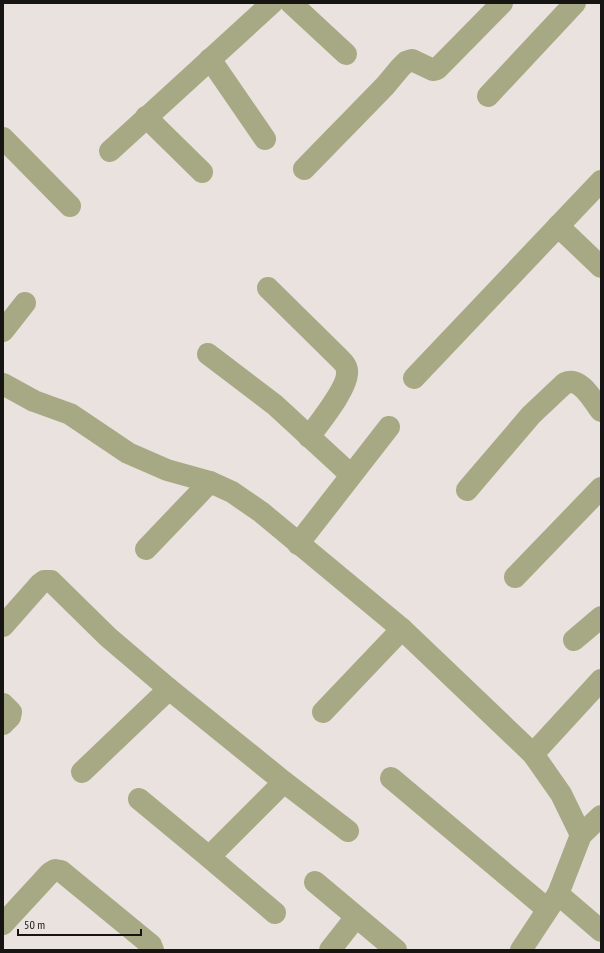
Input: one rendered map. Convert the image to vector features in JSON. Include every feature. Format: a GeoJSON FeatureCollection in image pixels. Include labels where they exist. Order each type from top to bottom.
{"type":"FeatureCollection","features":[{"type":"Feature","properties":{"kind":"street"},"geometry":{"type":"LineString","coordinates":[[110,151],[272,3]]}},
{"type":"Feature","properties":{"kind":"street"},"geometry":{"type":"LineString","coordinates":[[291,3],[346,54]]}},
{"type":"Feature","properties":{"kind":"street"},"geometry":{"type":"LineString","coordinates":[[304,169],[385,86],[406,62],[412,60],[433,70],[437,69],[502,3]]}},
{"type":"Feature","properties":{"kind":"street"},"geometry":{"type":"LineString","coordinates":[[488,96],[575,3]]}},
{"type":"Feature","properties":{"kind":"street"},"geometry":{"type":"LineString","coordinates":[[210,59],[265,139]]}},
{"type":"Feature","properties":{"kind":"street"},"geometry":{"type":"LineString","coordinates":[[146,117],[202,172]]}},
{"type":"Feature","properties":{"kind":"street"},"geometry":{"type":"LineString","coordinates":[[3,138],[70,206]]}},
{"type":"Feature","properties":{"kind":"street"},"geometry":{"type":"LineString","coordinates":[[414,378],[601,181]]}},
{"type":"Feature","properties":{"kind":"street"},"geometry":{"type":"LineString","coordinates":[[558,226],[601,267]]}},
{"type":"Feature","properties":{"kind":"street"},"geometry":{"type":"LineString","coordinates":[[268,288],[339,358],[345,365],[347,372],[344,387],[309,437]]}},
{"type":"Feature","properties":{"kind":"street"},"geometry":{"type":"LineString","coordinates":[[3,331],[25,303]]}},
{"type":"Feature","properties":{"kind":"street"},"geometry":{"type":"LineString","coordinates":[[208,354],[275,405],[351,475]]}},
{"type":"Feature","properties":{"kind":"street"},"geometry":{"type":"LineString","coordinates":[[466,490],[531,415],[565,383],[571,381],[582,386],[601,411]]}},
{"type":"Feature","properties":{"kind":"street"},"geometry":{"type":"LineString","coordinates":[[5,389],[70,414],[128,453],[167,470],[210,482],[232,492],[261,512],[402,629],[533,754],[561,794],[581,835]]}},
{"type":"Feature","properties":{"kind":"street"},"geometry":{"type":"LineString","coordinates":[[298,544],[389,427]]}},
{"type":"Feature","properties":{"kind":"street"},"geometry":{"type":"LineString","coordinates":[[146,549],[210,482]]}},
{"type":"Feature","properties":{"kind":"street"},"geometry":{"type":"LineString","coordinates":[[515,577],[601,488]]}},
{"type":"Feature","properties":{"kind":"street"},"geometry":{"type":"LineString","coordinates":[[3,626],[44,581],[51,581],[108,637],[169,689],[348,832]]}},
{"type":"Feature","properties":{"kind":"street"},"geometry":{"type":"LineString","coordinates":[[574,640],[601,617]]}},
{"type":"Feature","properties":{"kind":"street"},"geometry":{"type":"LineString","coordinates":[[323,712],[402,629]]}},
{"type":"Feature","properties":{"kind":"street"},"geometry":{"type":"LineString","coordinates":[[533,754],[601,680]]}},
{"type":"Feature","properties":{"kind":"street"},"geometry":{"type":"LineString","coordinates":[[82,772],[169,689]]}},
{"type":"Feature","properties":{"kind":"street"},"geometry":{"type":"LineString","coordinates":[[3,704],[10,712],[10,717],[3,724]]}},
{"type":"Feature","properties":{"kind":"street"},"geometry":{"type":"LineString","coordinates":[[391,778],[552,901],[601,931]]}},
{"type":"Feature","properties":{"kind":"street"},"geometry":{"type":"LineString","coordinates":[[209,857],[284,782]]}},
{"type":"Feature","properties":{"kind":"street"},"geometry":{"type":"LineString","coordinates":[[139,799],[274,913]]}},
{"type":"Feature","properties":{"kind":"street"},"geometry":{"type":"LineString","coordinates":[[521,950],[552,901],[581,835],[601,816]]}},
{"type":"Feature","properties":{"kind":"street"},"geometry":{"type":"LineString","coordinates":[[3,924],[50,873],[58,870],[151,945],[153,950]]}},
{"type":"Feature","properties":{"kind":"street"},"geometry":{"type":"LineString","coordinates":[[315,882],[356,916],[392,949]]}},
{"type":"Feature","properties":{"kind":"street"},"geometry":{"type":"LineString","coordinates":[[330,950],[356,916]]}}]}
